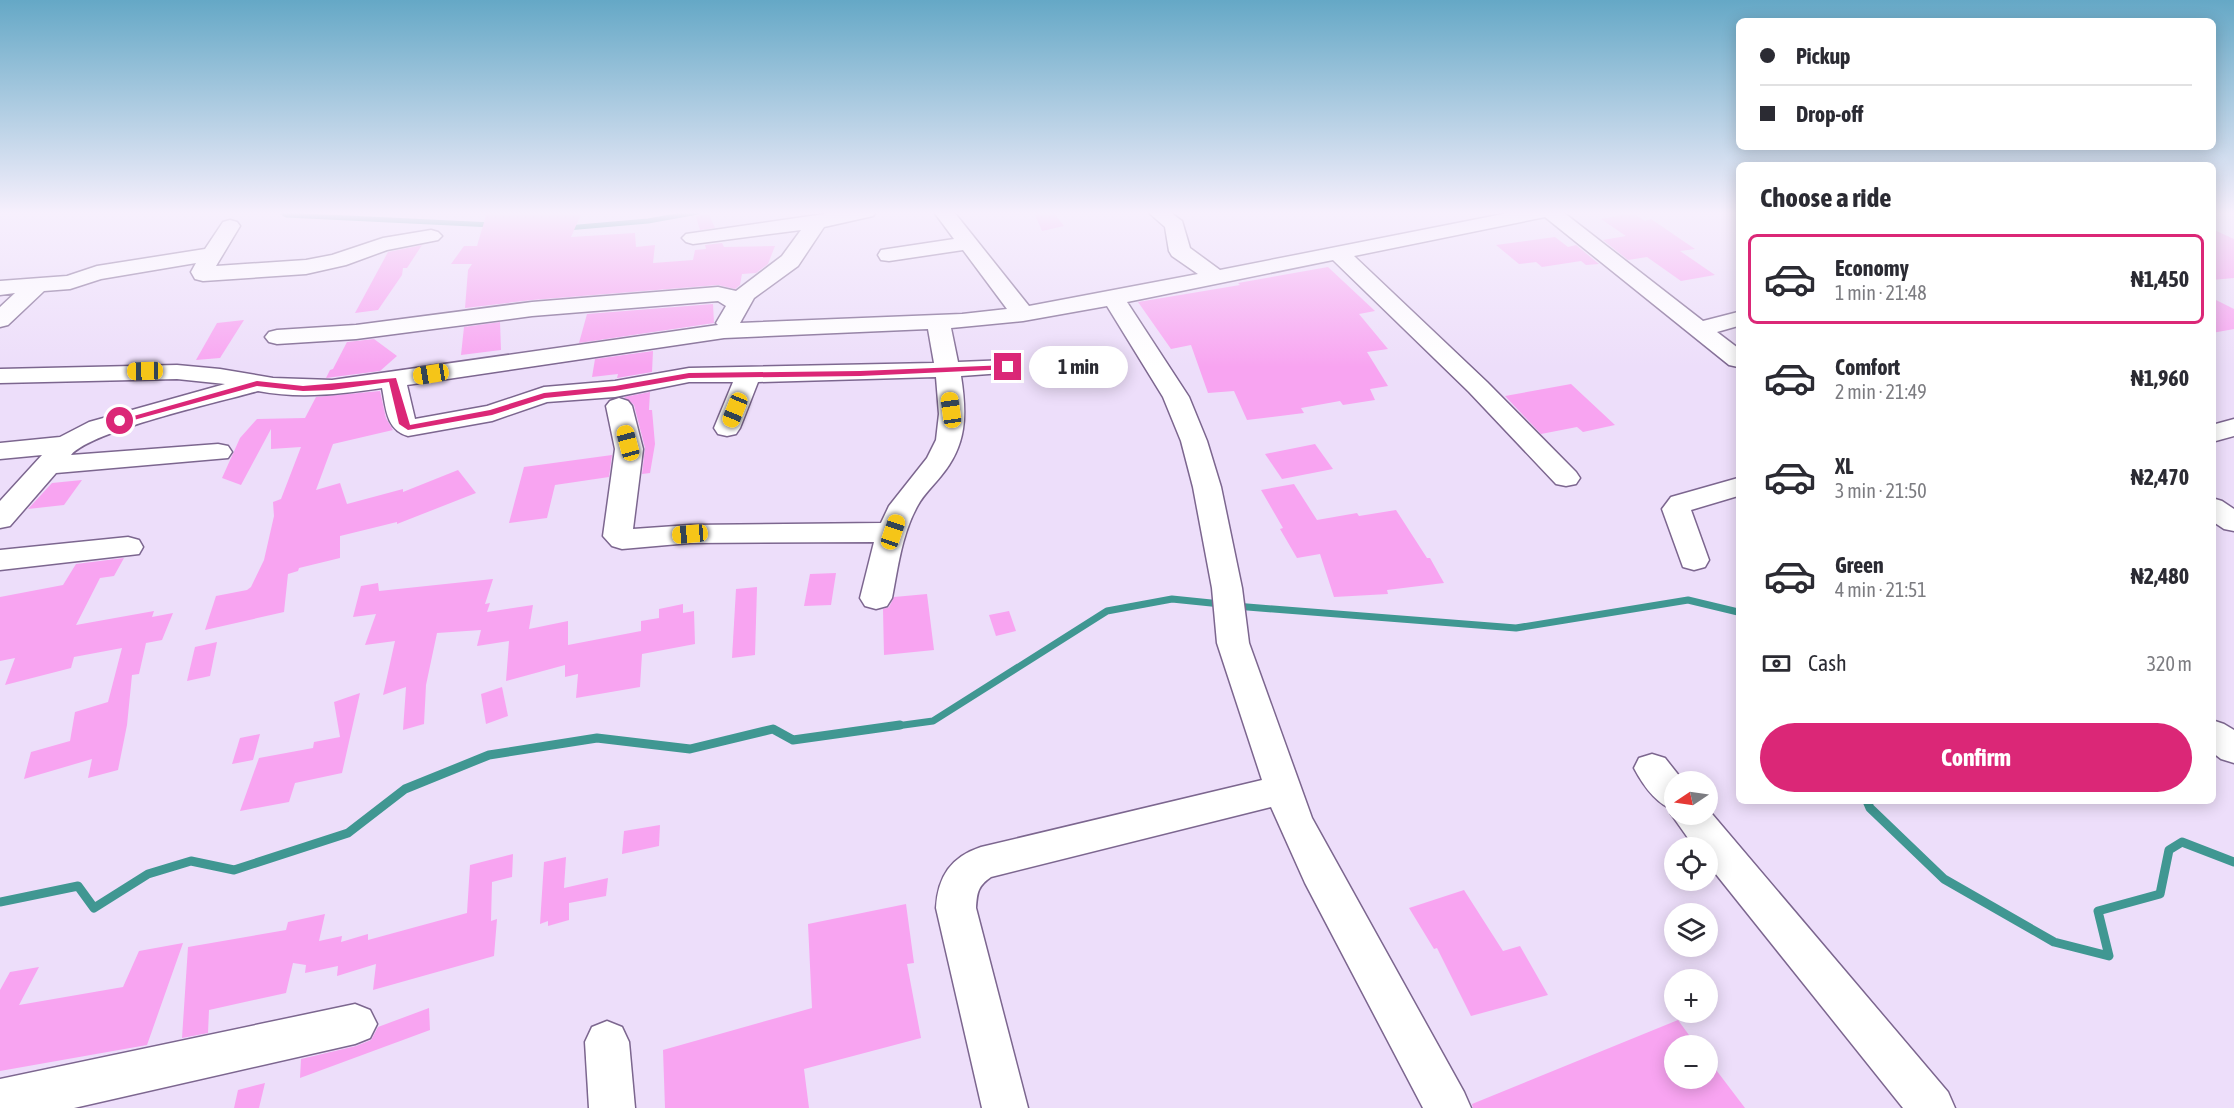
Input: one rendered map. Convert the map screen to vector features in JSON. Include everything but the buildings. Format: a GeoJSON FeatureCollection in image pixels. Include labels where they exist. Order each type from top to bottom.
{"type":"FeatureCollection","features":[{"type":"Feature","properties":{"kind":"street"},"geometry":{"type":"LineString","coordinates":[[0,288],[70,282],[97,273],[154,264]]}},
{"type":"Feature","properties":{"kind":"street"},"geometry":{"type":"LineString","coordinates":[[208,264],[203,274],[306,267],[321,264]]}},
{"type":"Feature","properties":{"kind":"street"},"geometry":{"type":"LineString","coordinates":[[724,331],[745,294],[786,264]]}},
{"type":"Feature","properties":{"kind":"street"},"geometry":{"type":"LineString","coordinates":[[984,264],[1023,314]]}},
{"type":"Feature","properties":{"kind":"street"},"geometry":{"type":"LineString","coordinates":[[1198,264],[1216,277]]}},
{"type":"Feature","properties":{"kind":"street"},"geometry":{"type":"LineString","coordinates":[[0,376],[177,372],[303,388],[332,387],[724,331],[938,322],[1023,314],[1280,264]]}},
{"type":"Feature","properties":{"kind":"street"},"geometry":{"type":"LineString","coordinates":[[1349,264],[1478,387],[1566,478]]}},
{"type":"Feature","properties":{"kind":"street"},"geometry":{"type":"LineString","coordinates":[[1616,264],[1736,358]]}},
{"type":"Feature","properties":{"kind":"street"},"geometry":{"type":"LineString","coordinates":[[0,320],[36,285]]}},
{"type":"Feature","properties":{"kind":"street"},"geometry":{"type":"LineString","coordinates":[[277,338],[356,332],[532,309],[718,294],[728,295],[738,305]]}},
{"type":"Feature","properties":{"kind":"street"},"geometry":{"type":"LineString","coordinates":[[1113,298],[1176,397],[1194,441],[1207,487],[1227,588],[1233,643],[1293,818],[1319,871],[1448,1108]]}},
{"type":"Feature","properties":{"kind":"street"},"geometry":{"type":"LineString","coordinates":[[1699,329],[1736,320]]}},
{"type":"Feature","properties":{"kind":"street"},"geometry":{"type":"LineString","coordinates":[[876,598],[893,532],[907,500],[936,467],[947,444],[952,426],[938,322]]}},
{"type":"Feature","properties":{"kind":"street"},"geometry":{"type":"LineString","coordinates":[[393,379],[403,424],[408,428],[492,413],[544,395],[615,389],[689,375],[1008,367]]}},
{"type":"Feature","properties":{"kind":"street"},"geometry":{"type":"LineString","coordinates":[[727,428],[749,375]]}},
{"type":"Feature","properties":{"kind":"street"},"geometry":{"type":"LineString","coordinates":[[0,519],[58,454],[98,428],[257,383]]}},
{"type":"Feature","properties":{"kind":"street"},"geometry":{"type":"LineString","coordinates":[[619,406],[629,449],[618,529],[618,536],[622,539],[690,534],[893,532]]}},
{"type":"Feature","properties":{"kind":"street"},"geometry":{"type":"LineString","coordinates":[[2216,433],[2234,427]]}},
{"type":"Feature","properties":{"kind":"street"},"geometry":{"type":"LineString","coordinates":[[0,451],[58,454],[218,452]]}},
{"type":"Feature","properties":{"kind":"street"},"geometry":{"type":"LineString","coordinates":[[1694,560],[1676,509],[1681,503],[1736,488]]}},
{"type":"Feature","properties":{"kind":"street"},"geometry":{"type":"LineString","coordinates":[[2216,510],[2234,522]]}},
{"type":"Feature","properties":{"kind":"street"},"geometry":{"type":"LineString","coordinates":[[0,560],[128,548]]}},
{"type":"Feature","properties":{"kind":"street"},"geometry":{"type":"LineString","coordinates":[[2216,735],[2234,749]]}},
{"type":"Feature","properties":{"kind":"street"},"geometry":{"type":"LineString","coordinates":[[1005,1108],[956,908],[957,887],[966,872],[981,863],[1282,790]]}},
{"type":"Feature","properties":{"kind":"street"},"geometry":{"type":"LineString","coordinates":[[1699,825],[1932,1108]]}},
{"type":"Feature","properties":{"kind":"street"},"geometry":{"type":"LineString","coordinates":[[0,1101],[355,1024]]}},
{"type":"Feature","properties":{"kind":"street"},"geometry":{"type":"LineString","coordinates":[[607,1042],[612,1108]]}},
{"type":"Feature","properties":{"kind":"waterway"},"geometry":{"type":"LineString","coordinates":[[889,727],[933,721],[1107,611],[1172,599],[1221,604]]}},
{"type":"Feature","properties":{"kind":"waterway"},"geometry":{"type":"LineString","coordinates":[[1235,606],[1516,628],[1688,600],[1736,612]]}},
{"type":"Feature","properties":{"kind":"waterway"},"geometry":{"type":"LineString","coordinates":[[0,902],[78,886],[94,908],[148,874],[191,861],[234,870],[348,833],[405,789],[489,755],[597,738],[690,749],[773,729],[793,740],[900,725]]}},
{"type":"Feature","properties":{"kind":"waterway"},"geometry":{"type":"LineString","coordinates":[[1868,804],[1944,879],[2054,942],[2109,956],[2098,911],[2160,894],[2169,850],[2182,842],[2234,862]]}},
{"type":"Feature","properties":{"kind":"route"},"geometry":{"type":"LineString","coordinates":[[120,421],[257,383],[303,388],[332,387],[393,379],[403,424],[408,428],[492,413],[544,395],[622,388],[668,377],[860,374],[1008,367]]}}]}
